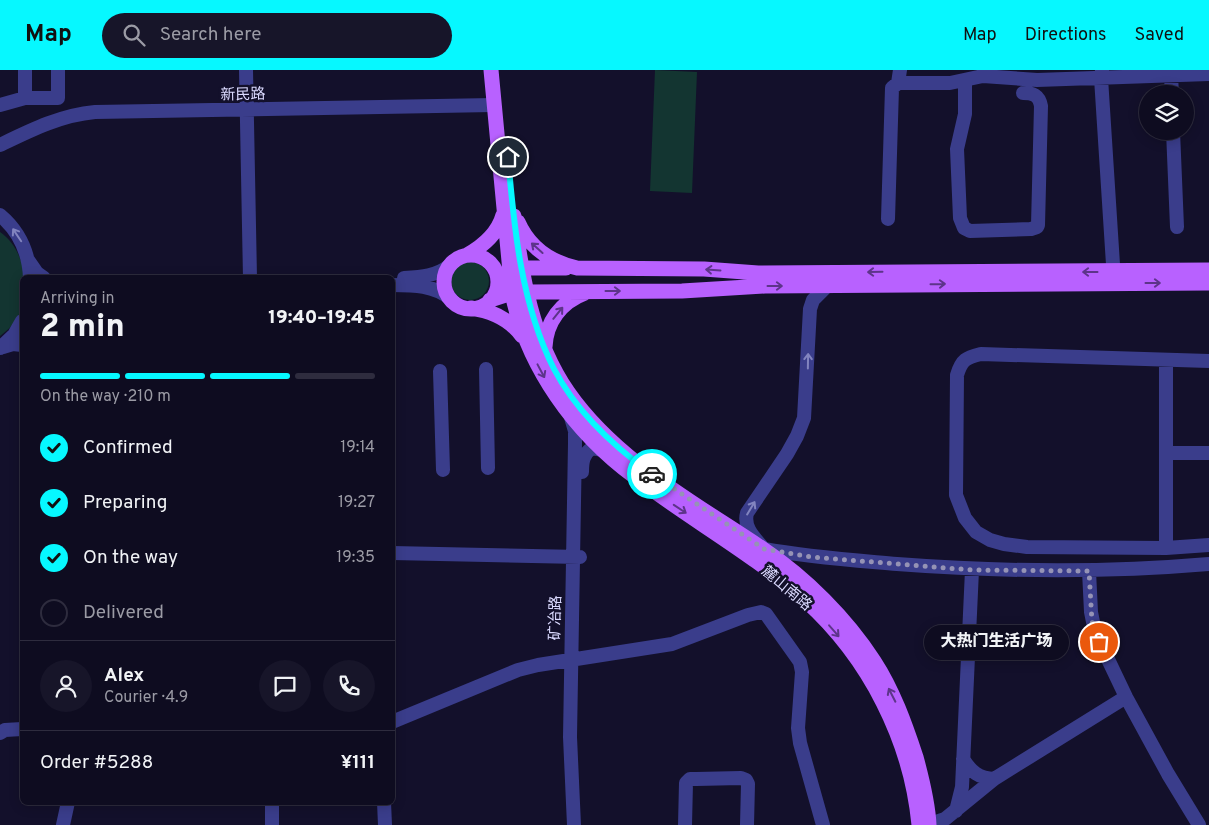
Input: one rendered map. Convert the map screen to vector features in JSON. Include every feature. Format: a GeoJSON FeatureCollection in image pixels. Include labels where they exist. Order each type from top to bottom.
{"type":"FeatureCollection","features":[{"type":"Feature","properties":{"kind":"main road","name":"麓山南路"},"geometry":{"type":"LineString","coordinates":[[491,70],[493,105],[509,210]]}},
{"type":"Feature","properties":{"kind":"main road","name":"麓山南路"},"geometry":{"type":"LineString","coordinates":[[500,70],[509,210],[519,292],[554,369],[580,408],[636,462],[674,490],[764,549],[801,578],[843,621],[874,661],[894,698],[908,733],[919,768],[929,811],[924,824]]}},
{"type":"Feature","properties":{"kind":"main road"},"geometry":{"type":"LineString","coordinates":[[526,342],[509,322],[489,312],[456,304],[451,299],[446,292],[444,282],[450,265],[484,244],[509,210],[525,236],[534,246],[554,261],[577,268]]}},
{"type":"Feature","properties":{"kind":"main road"},"geometry":{"type":"LineString","coordinates":[[467,255],[480,256],[490,263],[515,268],[704,269],[758,273],[894,271],[1117,277],[1209,283]]}},
{"type":"Feature","properties":{"kind":"main road"},"geometry":{"type":"LineString","coordinates":[[490,263],[496,273],[498,284],[490,300]]}},
{"type":"Feature","properties":{"kind":"main road"},"geometry":{"type":"LineString","coordinates":[[470,308],[477,308],[490,300],[519,292],[682,291],[764,286],[827,286],[1117,277],[1209,270]]}},
{"type":"Feature","properties":{"kind":"main road"},"geometry":{"type":"LineString","coordinates":[[545,348],[545,336],[549,324],[556,313],[575,296],[589,291]]}},
{"type":"Feature","properties":{"kind":"main road","name":"麓山南路"},"geometry":{"type":"LineString","coordinates":[[519,292],[516,311],[526,342],[543,375],[570,413],[603,450],[634,477],[746,554],[785,584],[806,602],[855,656],[876,688],[892,721],[904,753],[924,824]]}},
{"type":"Feature","properties":{"kind":"street"},"geometry":{"type":"LineString","coordinates":[[24,70],[25,98]]}},
{"type":"Feature","properties":{"kind":"street"},"geometry":{"type":"LineString","coordinates":[[0,105],[25,98],[58,98],[58,70]]}},
{"type":"Feature","properties":{"kind":"street"},"geometry":{"type":"LineString","coordinates":[[246,70],[250,275]]}},
{"type":"Feature","properties":{"kind":"street"},"geometry":{"type":"LineString","coordinates":[[1105,74],[1117,277]]}},
{"type":"Feature","properties":{"kind":"street"},"geometry":{"type":"LineString","coordinates":[[888,218],[892,88],[899,77],[942,84],[983,76],[1037,80],[1105,74],[1171,76],[1209,74]]}},
{"type":"Feature","properties":{"kind":"street"},"geometry":{"type":"LineString","coordinates":[[1171,76],[1172,85]]}},
{"type":"Feature","properties":{"kind":"street"},"geometry":{"type":"LineString","coordinates":[[965,80],[965,114],[957,149],[960,218],[964,228],[970,231],[1031,229],[1038,225],[1041,106],[1037,96],[1023,93]]}},
{"type":"Feature","properties":{"kind":"street","name":"新民路"},"geometry":{"type":"LineString","coordinates":[[0,145],[58,119],[75,114],[493,105]]}},
{"type":"Feature","properties":{"kind":"street"},"geometry":{"type":"LineString","coordinates":[[1173,140],[1177,227]]}},
{"type":"Feature","properties":{"kind":"street"},"geometry":{"type":"LineString","coordinates":[[0,215],[19,238],[28,259],[40,275]]}},
{"type":"Feature","properties":{"kind":"street"},"geometry":{"type":"LineString","coordinates":[[28,259],[30,275]]}},
{"type":"Feature","properties":{"kind":"street"},"geometry":{"type":"LineString","coordinates":[[395,278],[432,275],[450,265]]}},
{"type":"Feature","properties":{"kind":"street"},"geometry":{"type":"LineString","coordinates":[[395,285],[429,287],[451,299]]}},
{"type":"Feature","properties":{"kind":"street"},"geometry":{"type":"LineString","coordinates":[[827,286],[817,293],[810,309],[804,418],[790,448],[747,513],[745,520],[747,527],[764,549],[811,557],[972,570],[1089,571],[1209,564]]}},
{"type":"Feature","properties":{"kind":"street"},"geometry":{"type":"LineString","coordinates":[[1,347],[14,335],[20,324]]}},
{"type":"Feature","properties":{"kind":"street"},"geometry":{"type":"LineString","coordinates":[[1,347],[13,344],[20,345]]}},
{"type":"Feature","properties":{"kind":"street"},"geometry":{"type":"LineString","coordinates":[[1209,361],[981,354],[969,357],[960,363],[957,375],[956,495],[965,518],[976,532],[990,540],[1004,544],[1027,547],[1166,548],[1209,546]]}},
{"type":"Feature","properties":{"kind":"street"},"geometry":{"type":"LineString","coordinates":[[1166,360],[1166,548]]}},
{"type":"Feature","properties":{"kind":"street"},"geometry":{"type":"LineString","coordinates":[[486,370],[488,468]]}},
{"type":"Feature","properties":{"kind":"street"},"geometry":{"type":"LineString","coordinates":[[440,371],[443,470]]}},
{"type":"Feature","properties":{"kind":"street","name":"矿冶路"},"geometry":{"type":"LineString","coordinates":[[570,413],[575,431],[576,557],[570,737],[574,825]]}},
{"type":"Feature","properties":{"kind":"street","name":"矿冶路"},"geometry":{"type":"LineString","coordinates":[[576,557],[584,456],[592,448],[603,450]]}},
{"type":"Feature","properties":{"kind":"street"},"geometry":{"type":"LineString","coordinates":[[1166,452],[1209,453]]}},
{"type":"Feature","properties":{"kind":"street"},"geometry":{"type":"LineString","coordinates":[[395,553],[576,557]]}},
{"type":"Feature","properties":{"kind":"street"},"geometry":{"type":"LineString","coordinates":[[801,578],[797,571],[797,565],[811,557]]}},
{"type":"Feature","properties":{"kind":"street"},"geometry":{"type":"LineString","coordinates":[[956,811],[962,788],[972,570]]}},
{"type":"Feature","properties":{"kind":"street"},"geometry":{"type":"LineString","coordinates":[[1089,571],[1091,612],[1095,632],[1126,697],[1168,774],[1199,825]]}},
{"type":"Feature","properties":{"kind":"street"},"geometry":{"type":"LineString","coordinates":[[395,721],[518,670],[538,665],[666,645],[748,614],[761,612],[766,614],[800,662],[802,672],[798,728],[800,743],[823,825]]}},
{"type":"Feature","properties":{"kind":"street","name":"矿冶路"},"geometry":{"type":"LineString","coordinates":[[574,659],[580,825]]}},
{"type":"Feature","properties":{"kind":"street"},"geometry":{"type":"LineString","coordinates":[[924,824],[944,819],[994,779],[1126,697]]}},
{"type":"Feature","properties":{"kind":"street"},"geometry":{"type":"LineString","coordinates":[[0,733],[5,730],[20,729]]}},
{"type":"Feature","properties":{"kind":"street"},"geometry":{"type":"LineString","coordinates":[[963,759],[976,775],[994,779]]}},
{"type":"Feature","properties":{"kind":"street"},"geometry":{"type":"LineString","coordinates":[[685,825],[686,783],[690,779],[741,778],[746,780],[748,784],[747,825]]}},
{"type":"Feature","properties":{"kind":"street"},"geometry":{"type":"LineString","coordinates":[[63,825],[67,805]]}},
{"type":"Feature","properties":{"kind":"street"},"geometry":{"type":"LineString","coordinates":[[272,805],[272,825]]}},
{"type":"Feature","properties":{"kind":"street"},"geometry":{"type":"LineString","coordinates":[[384,805],[385,825]]}},
{"type":"Feature","properties":{"kind":"green space"},"geometry":{"type":"Polygon","coordinates":[[[655,70],[697,72],[692,193],[650,191],[655,70]]]}},
{"type":"Feature","properties":{"kind":"green space"},"geometry":{"type":"Polygon","coordinates":[[[0,232],[14,246],[25,275],[20,275],[20,311],[18,317],[0,336],[0,232]]]}},
{"type":"Feature","properties":{"kind":"green space"},"geometry":{"type":"Polygon","coordinates":[[[470,262],[483,268],[489,281],[483,294],[470,300],[457,294],[451,281],[457,268],[470,262]]]}},
{"type":"Feature","properties":{"kind":"way so far"},"geometry":{"type":"LineString","coordinates":[[652,474],[764,549],[811,557],[972,570],[1089,571],[1092,622],[1099,642]]}},
{"type":"Feature","properties":{"kind":"place","name":"大热门生活广场"},"geometry":{"type":"Point","coordinates":[1099,642]}},
{"type":"Feature","properties":{"kind":"route"},"geometry":{"type":"LineString","coordinates":[[508,157],[514,221],[529,302],[537,328],[554,369],[568,392],[594,423],[636,462],[652,474]]}}]}
